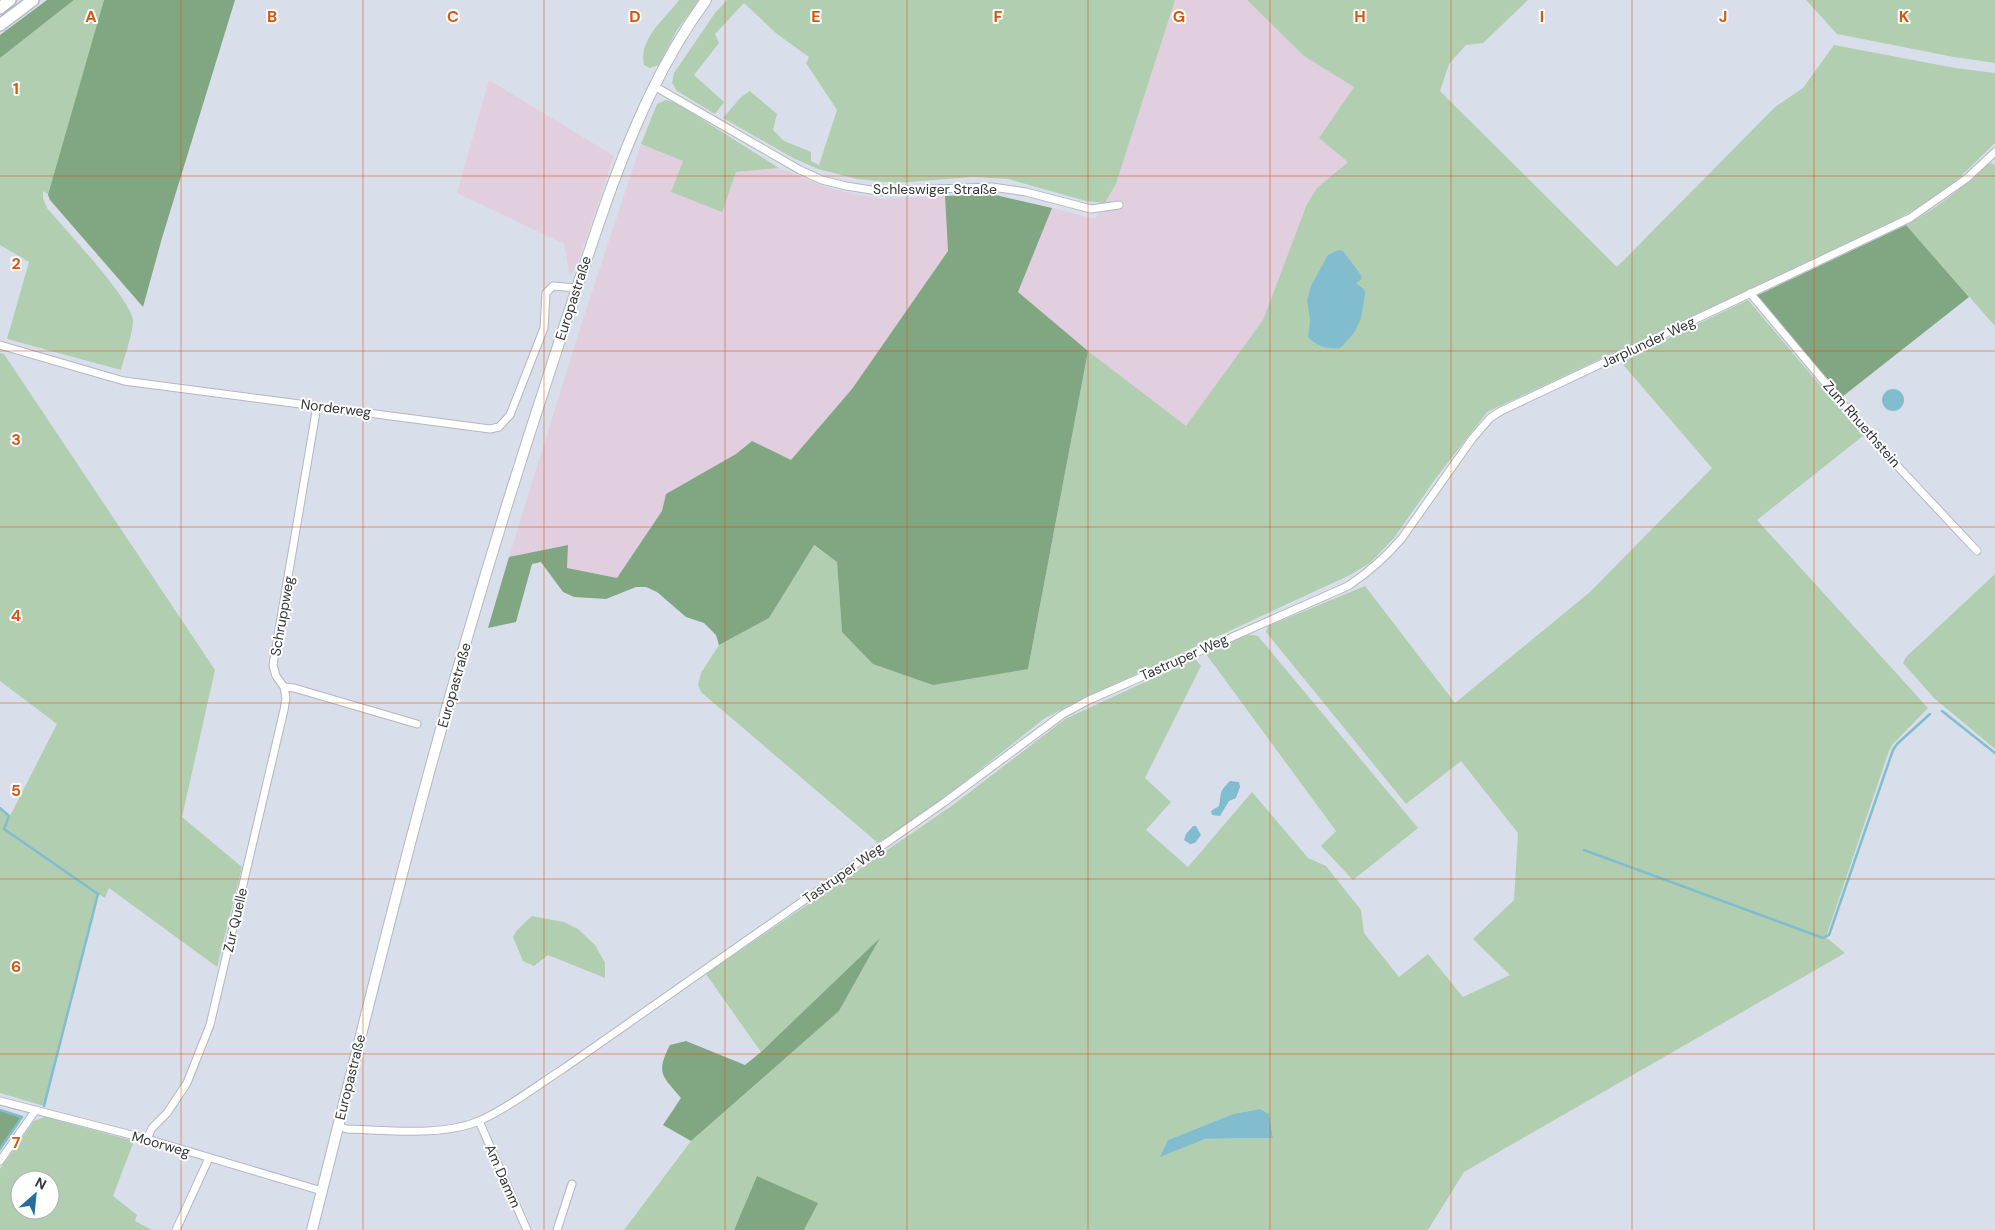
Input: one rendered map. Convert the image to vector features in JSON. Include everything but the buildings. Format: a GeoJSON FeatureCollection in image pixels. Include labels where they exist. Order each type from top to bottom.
{"type":"FeatureCollection","features":[{"type":"Feature","properties":{"kind":"highway"},"geometry":{"type":"LineString","coordinates":[[0,8],[10,0]]}},
{"type":"Feature","properties":{"kind":"highway"},"geometry":{"type":"LineString","coordinates":[[0,25],[32,0]]}},
{"type":"Feature","properties":{"kind":"main road"},"geometry":{"type":"LineString","coordinates":[[654,86],[706,0]]}},
{"type":"Feature","properties":{"kind":"main road","name":"Europastraße"},"geometry":{"type":"LineString","coordinates":[[312,1230],[337,1126],[460,660],[576,288],[625,149],[654,86]]}},
{"type":"Feature","properties":{"kind":"street","name":"Schleswiger Straße"},"geometry":{"type":"LineString","coordinates":[[654,86],[800,170],[838,184],[878,191],[992,187],[1026,192],[1091,209],[1119,205]]}},
{"type":"Feature","properties":{"kind":"street","name":"Jarplunder Weg"},"geometry":{"type":"LineString","coordinates":[[1348,586],[1368,573],[1390,553],[1472,439],[1490,418],[1501,411],[1910,218],[1966,180],[1995,152]]}},
{"type":"Feature","properties":{"kind":"street","name":"Norderweg"},"geometry":{"type":"LineString","coordinates":[[0,345],[124,381],[490,429],[499,427],[510,415],[544,328],[546,293],[553,286],[576,288]]}},
{"type":"Feature","properties":{"kind":"street","name":"Zum Rhuethstein"},"geometry":{"type":"LineString","coordinates":[[1750,294],[1874,440],[1977,551]]}},
{"type":"Feature","properties":{"kind":"street","name":"Schruppweg"},"geometry":{"type":"LineString","coordinates":[[284,688],[276,676],[273,665],[317,406]]}},
{"type":"Feature","properties":{"kind":"street","name":"Tastruper Weg"},"geometry":{"type":"LineString","coordinates":[[337,1126],[347,1129],[444,1131],[479,1121],[563,1069],[946,802],[1062,714],[1089,700],[1348,586]]}},
{"type":"Feature","properties":{"kind":"street"},"geometry":{"type":"LineString","coordinates":[[284,688],[294,688],[417,724]]}},
{"type":"Feature","properties":{"kind":"street","name":"Zur Quelle"},"geometry":{"type":"LineString","coordinates":[[148,1139],[152,1128],[167,1113],[187,1083],[210,1025],[284,710],[286,698],[284,688]]}},
{"type":"Feature","properties":{"kind":"street","name":"Moorweg"},"geometry":{"type":"LineString","coordinates":[[0,1101],[148,1139],[322,1191]]}},
{"type":"Feature","properties":{"kind":"street"},"geometry":{"type":"LineString","coordinates":[[0,1161],[35,1111]]}},
{"type":"Feature","properties":{"kind":"street","name":"Am Damm"},"geometry":{"type":"LineString","coordinates":[[479,1121],[527,1230]]}},
{"type":"Feature","properties":{"kind":"street"},"geometry":{"type":"LineString","coordinates":[[176,1230],[209,1158]]}},
{"type":"Feature","properties":{"kind":"street"},"geometry":{"type":"LineString","coordinates":[[557,1230],[572,1184]]}},
{"type":"Feature","properties":{"kind":"shaded area"},"geometry":{"type":"Polygon","coordinates":[[[1175,0],[1247,0],[1304,56],[1354,87],[1319,138],[1348,162],[1317,188],[1307,204],[1263,320],[1186,427],[1088,351],[1018,292],[1052,208],[1095,219],[1116,185],[1175,0]]]}},
{"type":"Feature","properties":{"kind":"shaded area"},"geometry":{"type":"Polygon","coordinates":[[[489,80],[614,156],[576,268],[570,276],[564,244],[457,193],[489,80]]]}},
{"type":"Feature","properties":{"kind":"shaded area"},"geometry":{"type":"Polygon","coordinates":[[[641,144],[683,161],[671,191],[721,212],[736,172],[779,168],[823,186],[882,199],[945,196],[948,251],[852,389],[791,460],[752,441],[736,454],[666,494],[662,511],[617,578],[566,568],[568,545],[509,557],[581,325],[641,144]]]}},
{"type":"Feature","properties":{"kind":"green space"},"geometry":{"type":"Polygon","coordinates":[[[47,0],[74,0],[0,58],[0,35],[47,0]]]}},
{"type":"Feature","properties":{"kind":"green space"},"geometry":{"type":"Polygon","coordinates":[[[74,0],[104,0],[49,195],[43,191],[43,198],[47,208],[110,281],[130,311],[133,326],[121,370],[7,339],[29,262],[0,245],[0,58],[74,0]]]}},
{"type":"Feature","properties":{"kind":"green space"},"geometry":{"type":"Polygon","coordinates":[[[104,0],[235,0],[162,238],[143,307],[50,200],[48,195],[104,0]]]}},
{"type":"Feature","properties":{"kind":"green space"},"geometry":{"type":"Polygon","coordinates":[[[679,0],[699,0],[677,30],[659,65],[650,68],[644,65],[645,47],[654,30],[679,0]]]}},
{"type":"Feature","properties":{"kind":"green space"},"geometry":{"type":"Polygon","coordinates":[[[727,0],[1175,0],[1116,184],[1105,203],[1086,201],[1008,179],[972,177],[896,183],[857,179],[818,169],[793,158],[723,118],[741,97],[750,91],[777,114],[773,130],[784,141],[811,152],[811,161],[819,165],[837,110],[806,63],[809,57],[777,34],[744,3],[715,34],[719,43],[694,75],[724,102],[715,114],[677,91],[672,83],[674,73],[715,13],[727,0]]]}},
{"type":"Feature","properties":{"kind":"green space"},"geometry":{"type":"Polygon","coordinates":[[[1247,0],[1528,0],[1483,43],[1466,45],[1449,64],[1440,91],[1617,267],[1775,107],[1803,88],[1834,45],[1955,68],[1995,73],[1995,143],[1958,179],[1933,199],[1894,221],[1487,412],[1436,478],[1394,538],[1370,563],[1350,575],[1045,718],[943,799],[878,843],[702,693],[698,685],[701,673],[719,645],[769,618],[813,545],[837,562],[842,632],[1028,669],[1088,351],[1186,426],[1263,320],[1307,204],[1317,188],[1348,162],[1319,138],[1354,87],[1304,56],[1247,0]],[[1357,271],[1307,301],[1310,321],[1309,337],[1364,289],[1356,283],[1361,275],[1357,271]]]}},
{"type":"Feature","properties":{"kind":"green space"},"geometry":{"type":"Polygon","coordinates":[[[1806,0],[1995,0],[1995,63],[1954,57],[1837,34],[1806,0]]]}},
{"type":"Feature","properties":{"kind":"green space"},"geometry":{"type":"Polygon","coordinates":[[[666,100],[676,103],[779,168],[736,172],[722,212],[671,192],[683,161],[641,144],[657,104],[666,100]]]}},
{"type":"Feature","properties":{"kind":"green space"},"geometry":{"type":"Polygon","coordinates":[[[1989,163],[1994,164],[1995,167],[1995,326],[1906,225],[1949,197],[1989,163]]]}},
{"type":"Feature","properties":{"kind":"green space"},"geometry":{"type":"Polygon","coordinates":[[[991,194],[1052,208],[1018,292],[1088,351],[1028,669],[933,685],[873,664],[842,632],[837,562],[814,545],[769,618],[719,645],[716,635],[704,623],[686,617],[657,592],[646,587],[636,587],[606,599],[574,597],[563,592],[541,562],[532,564],[516,622],[488,628],[509,557],[568,545],[567,568],[617,578],[662,511],[666,494],[736,454],[752,441],[791,460],[852,389],[948,251],[945,196],[991,194]]]}},
{"type":"Feature","properties":{"kind":"green space"},"geometry":{"type":"Polygon","coordinates":[[[1906,225],[1969,297],[1842,397],[1756,296],[1906,225]]]}},
{"type":"Feature","properties":{"kind":"green space"},"geometry":{"type":"Polygon","coordinates":[[[1748,300],[1863,436],[1757,520],[1928,708],[1893,744],[1889,751],[1826,937],[1845,953],[1464,1172],[1428,1230],[804,1230],[817,1203],[757,1176],[734,1230],[624,1230],[691,1141],[839,1011],[879,940],[761,1052],[706,974],[953,805],[1065,719],[1195,659],[1201,666],[1145,778],[1171,802],[1146,830],[1188,867],[1252,792],[1308,858],[1326,866],[1361,910],[1364,933],[1399,977],[1428,954],[1463,997],[1510,975],[1473,939],[1514,900],[1518,833],[1461,761],[1406,804],[1266,632],[1268,626],[1365,586],[1455,703],[1590,592],[1712,468],[1620,361],[1748,300]],[[1260,1109],[1233,1114],[1168,1140],[1273,1138],[1269,1114],[1260,1109]]]}},
{"type":"Feature","properties":{"kind":"green space"},"geometry":{"type":"Polygon","coordinates":[[[0,353],[4,354],[215,670],[182,817],[242,867],[217,967],[109,888],[105,898],[98,894],[44,1106],[0,1093],[0,808],[10,816],[57,724],[0,681],[0,353]]]}},
{"type":"Feature","properties":{"kind":"green space"},"geometry":{"type":"Polygon","coordinates":[[[1995,574],[1995,749],[1934,698],[1903,663],[1906,657],[1995,574]]]}},
{"type":"Feature","properties":{"kind":"green space"},"geometry":{"type":"Polygon","coordinates":[[[1246,634],[1258,636],[1418,828],[1353,880],[1321,846],[1336,831],[1206,654],[1207,650],[1246,634]]]}},
{"type":"Feature","properties":{"kind":"green space"},"geometry":{"type":"Polygon","coordinates":[[[532,916],[564,922],[578,929],[595,945],[605,963],[605,978],[548,955],[534,966],[523,961],[513,937],[517,930],[532,916]]]}},
{"type":"Feature","properties":{"kind":"green space"},"geometry":{"type":"Polygon","coordinates":[[[880,938],[839,1011],[691,1141],[663,1125],[681,1098],[663,1074],[663,1062],[670,1045],[686,1041],[745,1065],[880,938]]]}},
{"type":"Feature","properties":{"kind":"green space"},"geometry":{"type":"Polygon","coordinates":[[[0,1110],[22,1117],[0,1149],[0,1110]]]}},
{"type":"Feature","properties":{"kind":"green space"},"geometry":{"type":"Polygon","coordinates":[[[45,1117],[134,1141],[113,1196],[137,1215],[135,1221],[152,1230],[0,1230],[0,1169],[34,1121],[45,1117]]]}},
{"type":"Feature","properties":{"kind":"green space"},"geometry":{"type":"Polygon","coordinates":[[[757,1176],[818,1203],[804,1230],[734,1230],[757,1176]]]}},
{"type":"Feature","properties":{"kind":"water"},"geometry":{"type":"Polygon","coordinates":[[[1339,250],[1343,251],[1361,275],[1362,279],[1356,283],[1364,289],[1365,293],[1361,317],[1356,329],[1340,348],[1331,348],[1323,347],[1308,337],[1310,321],[1307,301],[1311,286],[1328,255],[1339,250]]]}},
{"type":"Feature","properties":{"kind":"water"},"geometry":{"type":"Polygon","coordinates":[[[1893,389],[1901,392],[1904,400],[1901,408],[1893,411],[1885,408],[1882,400],[1885,392],[1893,389]]]}},
{"type":"Feature","properties":{"kind":"water"},"geometry":{"type":"Polygon","coordinates":[[[1230,781],[1239,782],[1240,787],[1236,798],[1229,801],[1220,816],[1212,815],[1211,811],[1219,806],[1222,790],[1230,781]]]}},
{"type":"Feature","properties":{"kind":"water"},"geometry":{"type":"Polygon","coordinates":[[[1193,826],[1196,826],[1201,835],[1195,843],[1190,844],[1184,840],[1186,834],[1193,826]]]}},
{"type":"Feature","properties":{"kind":"water"},"geometry":{"type":"Polygon","coordinates":[[[1260,1109],[1269,1114],[1273,1138],[1205,1139],[1160,1157],[1168,1140],[1233,1114],[1260,1109]]]}},
{"type":"Feature","properties":{"kind":"waterway"},"geometry":{"type":"LineString","coordinates":[[1942,711],[1995,753]]}},
{"type":"Feature","properties":{"kind":"waterway"},"geometry":{"type":"LineString","coordinates":[[1584,850],[1823,938],[1829,935],[1893,750],[1897,744],[1930,714]]}},
{"type":"Feature","properties":{"kind":"waterway"},"geometry":{"type":"LineString","coordinates":[[0,808],[9,816],[4,829],[98,894],[44,1106]]}},
{"type":"Feature","properties":{"kind":"waterway"},"geometry":{"type":"LineString","coordinates":[[0,1110],[22,1117],[0,1149]]}}]}
